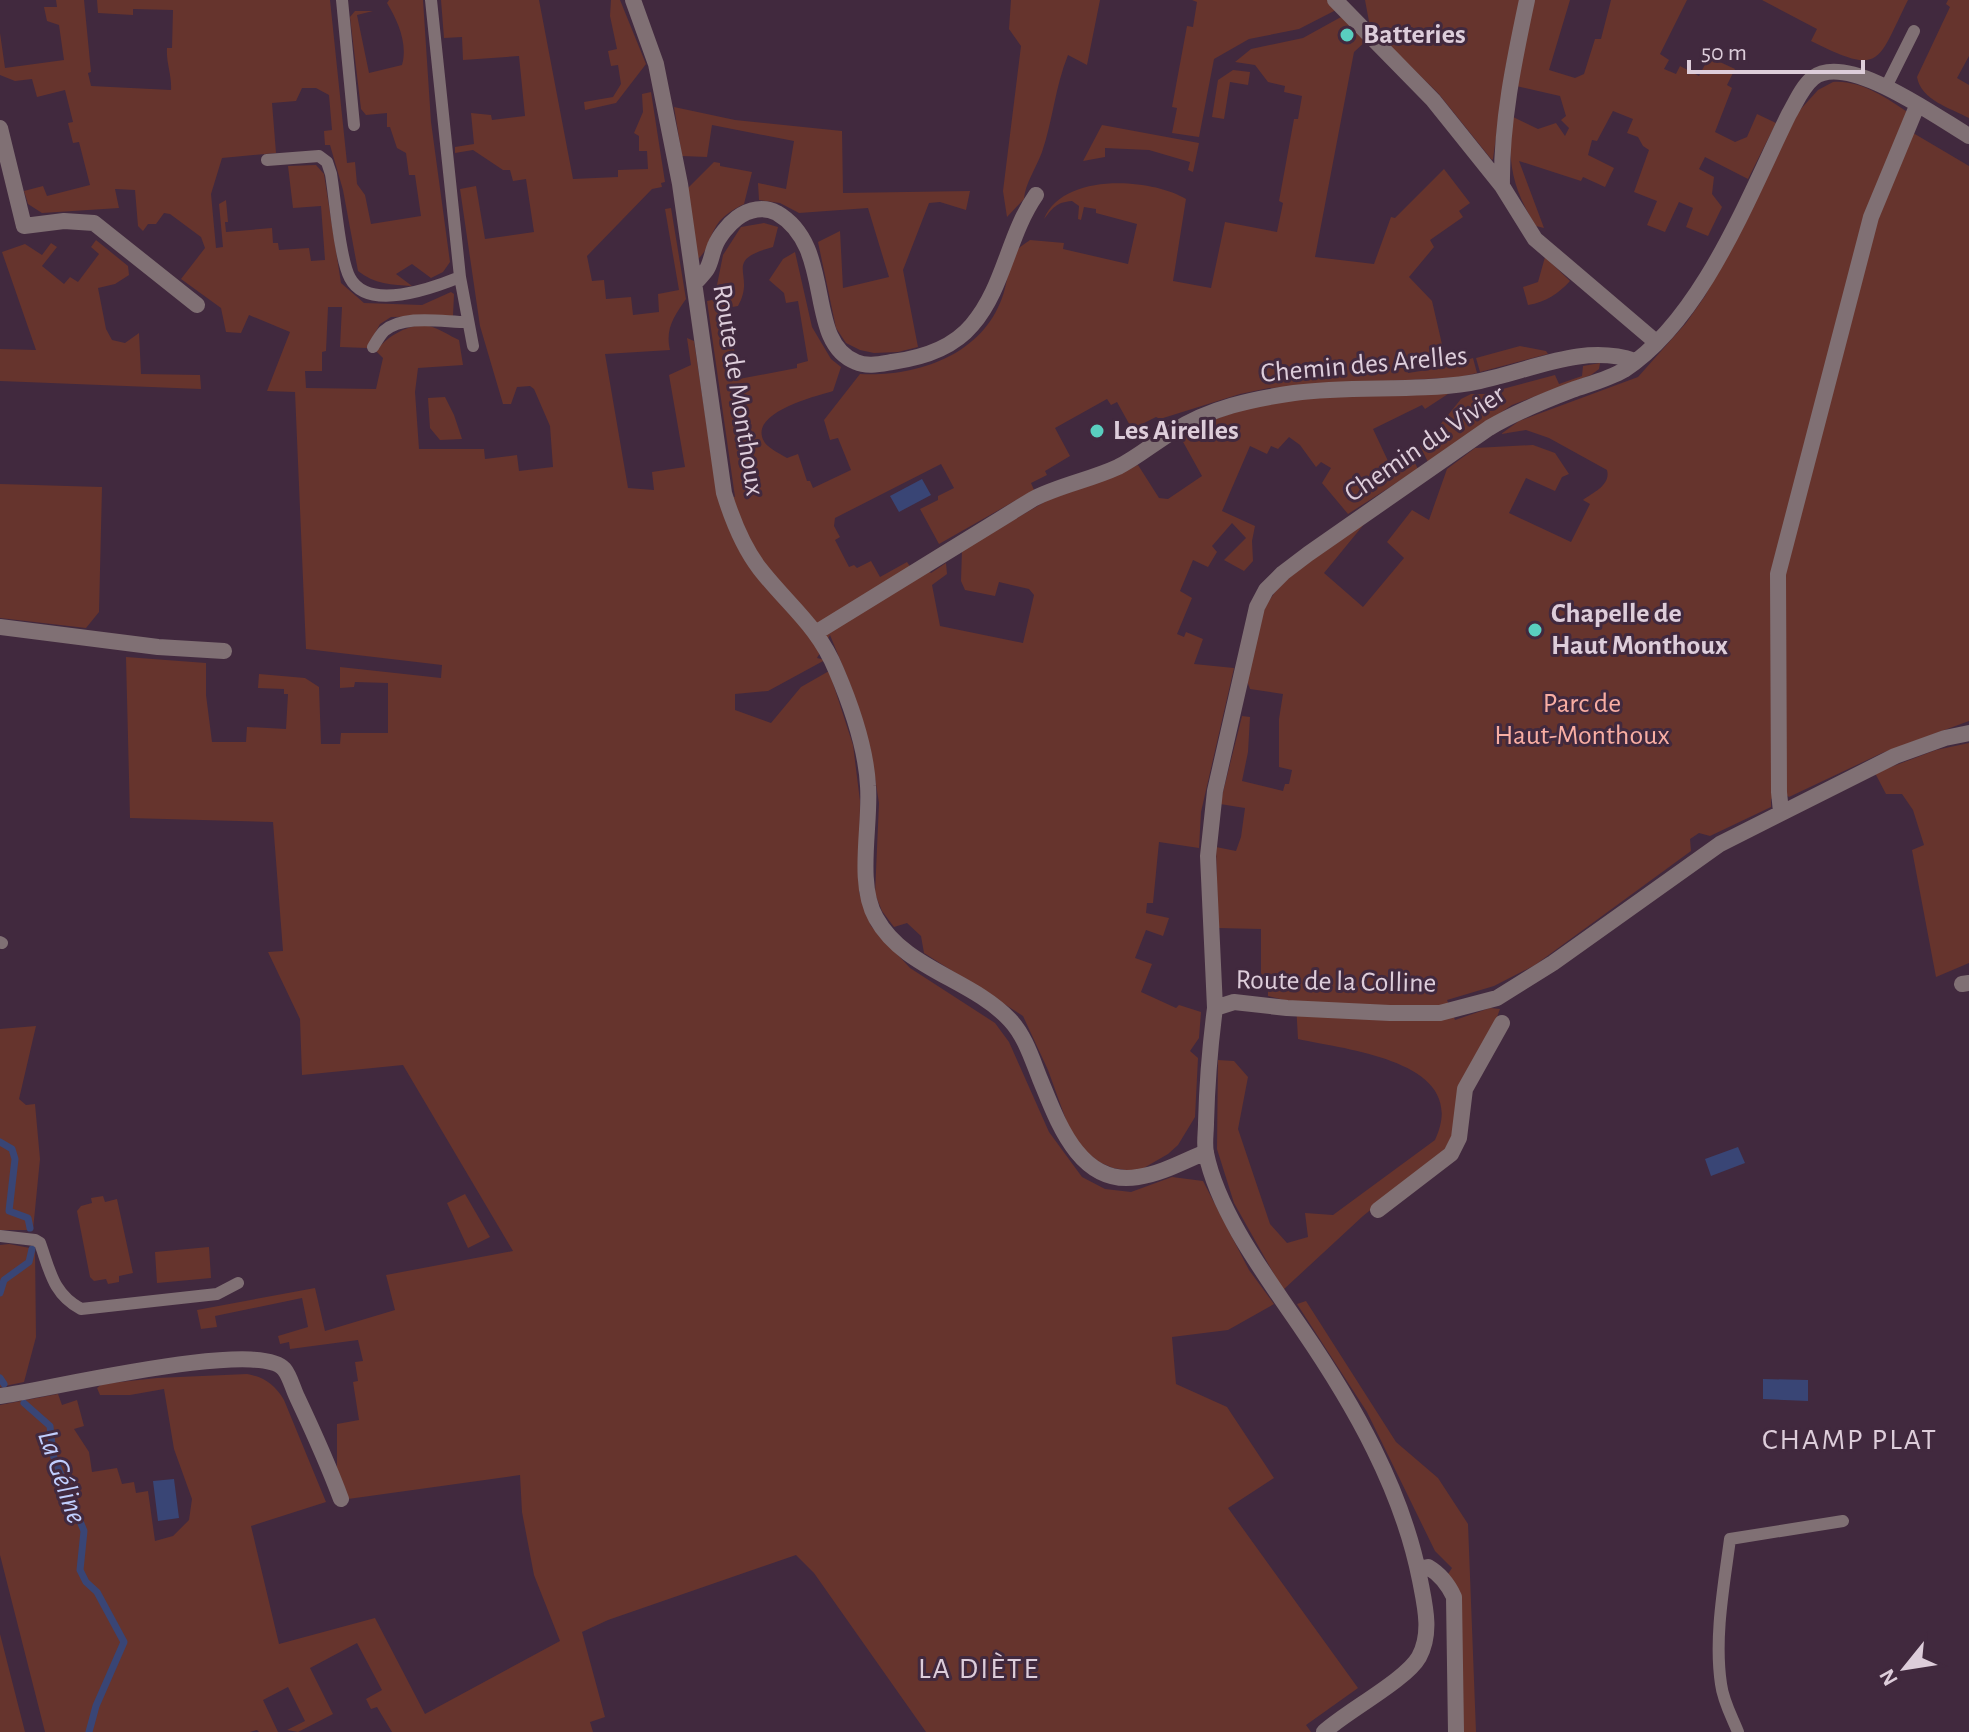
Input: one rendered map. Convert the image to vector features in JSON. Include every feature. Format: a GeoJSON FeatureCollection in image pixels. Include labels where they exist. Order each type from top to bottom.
{"type":"FeatureCollection","features":[{"type":"Feature","properties":{"kind":"street","name":"Route de Monthoux"},"geometry":{"type":"LineString","coordinates":[[633,0],[656,64],[680,184],[724,493],[733,522],[758,567],[817,632],[848,700],[869,786],[868,888],[876,918],[901,947],[1010,1019],[1032,1059],[1061,1128],[1070,1144],[1091,1165],[1109,1174],[1129,1178],[1165,1169],[1206,1152]]}},
{"type":"Feature","properties":{"kind":"street"},"geometry":{"type":"LineString","coordinates":[[1335,0],[1433,100],[1502,186],[1535,239],[1656,342]]}},
{"type":"Feature","properties":{"kind":"street"},"geometry":{"type":"LineString","coordinates":[[1354,0],[1359,23]]}},
{"type":"Feature","properties":{"kind":"street"},"geometry":{"type":"LineString","coordinates":[[1502,186],[1502,154],[1514,56],[1527,0]]}},
{"type":"Feature","properties":{"kind":"street","name":"Chemin du Vivier"},"geometry":{"type":"LineString","coordinates":[[1215,1008],[1208,856],[1215,791],[1238,701],[1252,621],[1266,590],[1308,554],[1489,428],[1517,411],[1622,371],[1656,342],[1682,316],[1711,272],[1795,104],[1814,78],[1828,71],[1844,72],[1886,87],[1969,136]]}},
{"type":"Feature","properties":{"kind":"street"},"geometry":{"type":"LineString","coordinates":[[1781,812],[1778,574],[1871,217],[1917,106]]}},
{"type":"Feature","properties":{"kind":"street"},"geometry":{"type":"LineString","coordinates":[[0,128],[24,226],[64,221],[94,223],[197,305]]}},
{"type":"Feature","properties":{"kind":"street"},"geometry":{"type":"LineString","coordinates":[[695,283],[707,269],[715,244],[739,216],[755,209],[772,211],[796,227],[810,252],[825,324],[837,347],[856,362],[873,365],[911,360],[945,347],[973,325],[986,306],[1018,226],[1036,195]]}},
{"type":"Feature","properties":{"kind":"street","name":"Chemin des Arelles"},"geometry":{"type":"LineString","coordinates":[[817,632],[1033,499],[1117,467],[1173,431],[1221,409],[1298,392],[1467,383],[1595,354],[1617,355],[1635,361]]}},
{"type":"Feature","properties":{"kind":"street"},"geometry":{"type":"LineString","coordinates":[[0,627],[158,647],[224,651]]}},
{"type":"Feature","properties":{"kind":"street","name":"Route de la Colline"},"geometry":{"type":"LineString","coordinates":[[1324,1732],[1411,1669],[1419,1658],[1427,1629],[1418,1569],[1388,1478],[1364,1430],[1303,1331],[1265,1278],[1225,1207],[1206,1152],[1206,1110],[1215,1008],[1234,1002],[1302,1009],[1440,1013],[1497,998],[1553,963],[1705,853],[1895,756],[1969,733]]}},
{"type":"Feature","properties":{"kind":"street"},"geometry":{"type":"LineString","coordinates":[[1378,1210],[1451,1154],[1459,1138],[1465,1089],[1502,1023]]}},
{"type":"Feature","properties":{"kind":"street"},"geometry":{"type":"LineString","coordinates":[[0,1396],[138,1369],[218,1362],[277,1364],[284,1369],[303,1409],[341,1499]]}},
{"type":"Feature","properties":{"kind":"street"},"geometry":{"type":"LineString","coordinates":[[1418,1569],[1428,1567],[1435,1571],[1454,1597],[1456,1732]]}},
{"type":"Feature","properties":{"kind":"lane"},"geometry":{"type":"LineString","coordinates":[[342,0],[354,125]]}},
{"type":"Feature","properties":{"kind":"lane"},"geometry":{"type":"LineString","coordinates":[[431,0],[460,277],[473,346]]}},
{"type":"Feature","properties":{"kind":"lane"},"geometry":{"type":"LineString","coordinates":[[1886,87],[1914,31]]}},
{"type":"Feature","properties":{"kind":"lane"},"geometry":{"type":"LineString","coordinates":[[267,160],[319,156],[327,162],[346,269],[355,285],[363,291],[371,294],[408,294],[425,291],[460,277]]}},
{"type":"Feature","properties":{"kind":"lane"},"geometry":{"type":"LineString","coordinates":[[373,347],[384,331],[408,321],[467,322]]}},
{"type":"Feature","properties":{"kind":"lane"},"geometry":{"type":"LineString","coordinates":[[0,1236],[40,1243],[55,1287],[64,1298],[81,1309],[217,1294],[238,1283]]}},
{"type":"Feature","properties":{"kind":"lane"},"geometry":{"type":"LineString","coordinates":[[1738,1732],[1721,1685],[1720,1661],[1720,1627],[1730,1539],[1843,1521]]}},
{"type":"Feature","properties":{"kind":"green space"},"geometry":{"type":"Polygon","coordinates":[[[56,0],[84,0],[91,86],[171,90],[167,48],[172,48],[173,10],[133,9],[133,15],[98,13],[97,0],[330,0],[347,163],[355,162],[357,184],[365,195],[371,224],[421,216],[415,175],[409,175],[406,153],[397,148],[390,127],[387,127],[387,113],[366,115],[361,109],[350,17],[355,11],[373,11],[357,15],[369,73],[402,65],[403,41],[387,3],[389,0],[423,0],[431,122],[450,262],[443,272],[431,278],[412,264],[396,274],[412,286],[377,281],[358,271],[343,190],[330,145],[325,145],[324,131],[332,130],[329,95],[316,88],[302,88],[296,101],[272,103],[276,153],[222,158],[211,194],[216,248],[223,247],[219,204],[226,200],[226,232],[272,228],[273,243],[278,243],[279,250],[309,248],[311,261],[325,260],[321,206],[293,208],[288,166],[316,165],[324,174],[341,283],[364,303],[422,305],[451,292],[454,294],[453,316],[391,317],[380,324],[367,348],[340,347],[342,307],[328,307],[322,371],[305,371],[306,388],[376,389],[383,358],[376,351],[380,346],[407,328],[422,325],[433,327],[459,340],[463,365],[418,368],[415,392],[419,449],[484,449],[485,459],[517,455],[519,471],[553,467],[550,426],[530,386],[517,387],[511,404],[503,404],[480,326],[460,189],[476,186],[485,239],[534,232],[526,179],[513,181],[510,170],[503,170],[473,150],[455,153],[455,147],[474,144],[471,113],[491,115],[492,120],[525,116],[519,56],[463,60],[462,37],[444,38],[441,0],[539,0],[573,179],[618,177],[618,170],[648,169],[647,151],[639,151],[639,136],[634,133],[643,112],[642,94],[651,92],[665,182],[661,183],[662,187],[652,189],[587,256],[592,281],[604,280],[606,299],[631,297],[633,315],[659,312],[658,294],[679,290],[665,209],[671,208],[686,299],[670,329],[670,350],[605,354],[628,488],[654,490],[652,472],[685,467],[669,375],[691,365],[687,338],[694,341],[717,494],[735,497],[707,301],[731,296],[728,283],[717,285],[723,255],[741,227],[764,223],[778,227],[773,247],[757,252],[744,263],[743,295],[738,306],[727,308],[739,379],[797,368],[797,364],[808,361],[798,301],[786,303],[784,293],[769,280],[783,259],[795,252],[812,327],[831,359],[841,367],[833,391],[786,408],[765,423],[762,432],[765,443],[778,453],[787,458],[798,454],[807,481],[813,488],[851,470],[838,438],[830,440],[824,420],[860,374],[903,372],[924,367],[963,348],[979,335],[992,318],[1004,293],[1014,255],[1024,244],[1030,240],[1064,243],[1063,249],[1128,264],[1137,224],[1084,207],[1081,220],[1078,219],[1079,206],[1072,201],[1058,204],[1044,219],[1054,204],[1069,193],[1088,186],[1131,184],[1171,192],[1186,199],[1173,281],[1211,288],[1225,222],[1277,232],[1283,203],[1279,201],[1294,119],[1298,119],[1302,96],[1284,92],[1285,86],[1268,82],[1255,65],[1235,62],[1251,49],[1303,38],[1341,17],[1366,41],[1354,52],[1315,257],[1374,264],[1391,217],[1395,218],[1444,169],[1470,203],[1459,211],[1463,217],[1430,240],[1434,247],[1409,277],[1432,301],[1444,353],[1405,359],[1408,373],[1446,367],[1473,358],[1477,373],[1460,377],[1269,388],[1160,419],[1156,417],[1132,429],[1117,402],[1111,405],[1107,399],[1055,428],[1070,456],[1045,471],[1047,475],[1031,483],[1034,490],[939,544],[920,509],[954,488],[941,464],[835,518],[834,526],[840,537],[835,540],[849,567],[854,565],[857,568],[871,561],[880,577],[907,562],[911,568],[918,564],[931,573],[946,563],[947,574],[932,585],[940,626],[1023,643],[1034,595],[1029,589],[999,582],[995,596],[965,590],[961,581],[962,550],[1048,500],[1138,465],[1159,498],[1168,499],[1202,476],[1182,440],[1186,432],[1218,418],[1250,408],[1316,397],[1451,392],[1425,409],[1422,405],[1373,429],[1388,461],[1409,451],[1418,469],[1348,514],[1322,483],[1331,468],[1321,462],[1316,467],[1300,445],[1289,437],[1278,449],[1271,446],[1267,454],[1250,446],[1222,511],[1255,526],[1253,561],[1244,571],[1224,560],[1246,538],[1232,523],[1212,546],[1217,552],[1208,567],[1193,560],[1180,591],[1192,598],[1177,634],[1184,637],[1186,632],[1203,639],[1194,664],[1234,668],[1201,812],[1199,848],[1159,842],[1153,903],[1147,903],[1146,913],[1169,918],[1163,936],[1146,930],[1135,958],[1152,964],[1141,992],[1176,1008],[1179,1005],[1201,1012],[1199,1038],[1190,1051],[1198,1058],[1195,1117],[1178,1145],[1142,1169],[1113,1168],[1099,1162],[1083,1149],[1070,1131],[1048,1070],[1023,1016],[924,953],[921,936],[907,923],[894,927],[882,911],[875,894],[879,803],[870,747],[830,635],[817,658],[825,660],[768,691],[735,694],[735,710],[771,723],[801,687],[829,671],[853,745],[860,801],[859,892],[871,926],[910,968],[995,1023],[1009,1042],[1049,1132],[1082,1177],[1105,1189],[1131,1192],[1172,1177],[1203,1181],[1249,1270],[1274,1304],[1228,1330],[1172,1337],[1176,1384],[1227,1407],[1274,1478],[1228,1508],[1358,1688],[1306,1725],[1311,1732],[926,1732],[814,1573],[796,1555],[608,1620],[582,1632],[605,1717],[590,1722],[593,1732],[392,1732],[377,1707],[371,1709],[366,1699],[382,1690],[357,1643],[310,1668],[333,1714],[298,1732],[287,1730],[305,1721],[288,1687],[263,1700],[278,1732],[45,1732],[0,1555],[0,1405],[58,1394],[62,1405],[77,1400],[84,1426],[74,1429],[89,1452],[92,1472],[117,1468],[122,1484],[134,1482],[136,1493],[148,1491],[155,1541],[173,1536],[189,1520],[192,1499],[174,1449],[164,1389],[130,1395],[100,1395],[97,1388],[102,1384],[247,1374],[264,1380],[281,1395],[326,1502],[251,1526],[279,1644],[375,1618],[425,1714],[560,1641],[534,1575],[522,1512],[520,1475],[348,1499],[337,1474],[337,1424],[359,1420],[353,1382],[358,1381],[355,1362],[363,1361],[358,1340],[290,1349],[289,1342],[280,1344],[278,1336],[308,1327],[302,1298],[215,1316],[217,1327],[201,1329],[197,1310],[315,1288],[325,1331],[395,1310],[386,1275],[513,1251],[403,1065],[302,1075],[300,1019],[268,952],[283,951],[273,822],[130,818],[126,657],[206,663],[206,695],[212,742],[246,742],[247,727],[286,729],[288,694],[284,694],[284,689],[258,688],[259,674],[305,678],[319,687],[321,744],[340,744],[341,733],[388,733],[388,683],[355,682],[354,687],[340,688],[340,667],[441,678],[442,665],[306,649],[295,392],[267,391],[290,332],[249,315],[241,333],[226,332],[221,308],[181,279],[205,248],[201,237],[170,214],[164,213],[156,224],[148,224],[143,231],[138,226],[135,190],[115,189],[119,208],[42,213],[28,204],[24,191],[43,186],[47,196],[90,185],[79,142],[73,143],[68,123],[73,122],[65,90],[37,97],[32,79],[15,81],[0,75],[0,33],[5,68],[64,60],[59,25],[47,21],[44,7],[57,7],[56,0]]]}},
{"type":"Feature","properties":{"kind":"green space"},"geometry":{"type":"Polygon","coordinates":[[[611,0],[620,0],[646,64],[616,103],[585,110],[584,102],[613,97],[621,84],[618,65],[611,66],[608,51],[617,49],[610,16],[611,0]]]}},
{"type":"Feature","properties":{"kind":"green space"},"geometry":{"type":"Polygon","coordinates":[[[1011,0],[1100,0],[1087,65],[1068,55],[1042,152],[1024,199],[1007,217],[1003,191],[1021,46],[1009,29],[1011,0]]]}},
{"type":"Feature","properties":{"kind":"green space"},"geometry":{"type":"Polygon","coordinates":[[[1192,0],[1327,0],[1336,10],[1299,29],[1249,39],[1214,59],[1199,137],[1172,133],[1177,108],[1172,107],[1187,26],[1193,27],[1197,2],[1192,0]]]}},
{"type":"Feature","properties":{"kind":"green space"},"geometry":{"type":"Polygon","coordinates":[[[1365,0],[1522,0],[1506,65],[1492,160],[1438,93],[1370,27],[1365,0]]]}},
{"type":"Feature","properties":{"kind":"green space"},"geometry":{"type":"Polygon","coordinates":[[[1533,0],[1570,0],[1549,70],[1575,78],[1584,74],[1595,39],[1601,39],[1611,0],[1687,0],[1660,54],[1669,60],[1664,69],[1676,74],[1680,66],[1699,76],[1709,57],[1735,69],[1727,85],[1732,88],[1715,132],[1735,142],[1747,137],[1757,114],[1776,123],[1748,179],[1705,157],[1699,169],[1714,177],[1712,194],[1722,207],[1708,236],[1686,227],[1693,208],[1679,202],[1665,232],[1647,225],[1657,201],[1634,192],[1649,150],[1638,137],[1627,133],[1633,119],[1613,111],[1597,141],[1592,140],[1588,155],[1614,168],[1605,187],[1583,177],[1581,181],[1519,161],[1544,228],[1536,226],[1521,199],[1513,173],[1511,116],[1538,129],[1556,123],[1565,136],[1569,128],[1561,120],[1566,116],[1560,96],[1516,86],[1533,0]]]}},
{"type":"Feature","properties":{"kind":"green space"},"geometry":{"type":"Polygon","coordinates":[[[1762,0],[1908,0],[1882,50],[1874,58],[1864,60],[1834,52],[1811,41],[1817,29],[1762,0]]]}},
{"type":"Feature","properties":{"kind":"green space"},"geometry":{"type":"Polygon","coordinates":[[[1948,0],[1969,0],[1969,56],[1957,78],[1969,85],[1969,118],[1930,97],[1917,77],[1950,7],[1946,4],[1948,0]]]}},
{"type":"Feature","properties":{"kind":"green space"},"geometry":{"type":"Polygon","coordinates":[[[1233,70],[1250,72],[1248,85],[1230,82],[1224,119],[1212,117],[1218,80],[1233,70]]]}},
{"type":"Feature","properties":{"kind":"green space","name":"Parc de Haut-Monthoux"},"geometry":{"type":"Polygon","coordinates":[[[1833,82],[1853,84],[1873,91],[1909,113],[1903,127],[1969,166],[1969,721],[1882,753],[1789,797],[1784,793],[1771,799],[1771,807],[1710,836],[1699,833],[1690,839],[1691,851],[1535,965],[1494,986],[1447,1000],[1455,1020],[1490,1008],[1500,1009],[1455,1130],[1444,1151],[1363,1216],[1283,1290],[1234,1203],[1217,1149],[1218,1060],[1234,1061],[1248,1077],[1238,1129],[1270,1224],[1287,1243],[1308,1237],[1305,1213],[1333,1215],[1435,1140],[1442,1113],[1436,1092],[1421,1076],[1399,1064],[1345,1048],[1298,1039],[1296,1003],[1268,996],[1268,981],[1261,978],[1261,929],[1218,928],[1216,847],[1236,851],[1245,808],[1220,804],[1242,716],[1250,717],[1242,781],[1283,791],[1285,784],[1289,784],[1292,770],[1279,767],[1279,719],[1283,694],[1250,689],[1247,681],[1256,634],[1265,608],[1272,596],[1296,572],[1365,523],[1324,573],[1363,607],[1404,558],[1387,542],[1412,510],[1429,520],[1447,469],[1475,448],[1533,445],[1555,453],[1569,474],[1562,477],[1555,491],[1526,478],[1509,513],[1571,542],[1590,504],[1583,500],[1604,484],[1607,470],[1549,438],[1526,430],[1501,434],[1519,421],[1638,377],[1686,323],[1705,296],[1799,111],[1818,90],[1833,82]]]}},
{"type":"Feature","properties":{"kind":"green space"},"geometry":{"type":"Polygon","coordinates":[[[674,107],[735,120],[842,131],[843,193],[970,191],[966,210],[940,202],[929,203],[903,270],[918,347],[898,352],[860,350],[846,343],[836,328],[818,242],[840,231],[843,288],[889,277],[868,208],[799,213],[780,203],[759,200],[758,183],[786,189],[794,141],[712,125],[707,157],[682,156],[674,107]]]}},
{"type":"Feature","properties":{"kind":"green space"},"geometry":{"type":"Polygon","coordinates":[[[1102,125],[1199,143],[1193,172],[1188,170],[1190,162],[1149,150],[1105,148],[1105,157],[1083,161],[1102,125]]]}},
{"type":"Feature","properties":{"kind":"green space"},"geometry":{"type":"Polygon","coordinates":[[[714,162],[752,172],[744,204],[720,221],[698,259],[687,189],[714,162]]]}},
{"type":"Feature","properties":{"kind":"green space"},"geometry":{"type":"Polygon","coordinates":[[[96,240],[128,266],[129,275],[115,284],[98,288],[106,329],[112,340],[125,343],[139,333],[141,374],[200,375],[201,389],[0,381],[0,349],[36,350],[2,252],[25,244],[42,255],[51,243],[57,247],[42,266],[64,284],[70,277],[78,282],[99,254],[91,247],[96,240]]]}},
{"type":"Feature","properties":{"kind":"green space"},"geometry":{"type":"Polygon","coordinates":[[[1545,257],[1570,281],[1551,297],[1528,305],[1523,287],[1538,282],[1545,257]]]}},
{"type":"Feature","properties":{"kind":"green space"},"geometry":{"type":"Polygon","coordinates":[[[1520,346],[1548,354],[1480,372],[1476,358],[1520,346]]]}},
{"type":"Feature","properties":{"kind":"green space"},"geometry":{"type":"Polygon","coordinates":[[[1600,363],[1599,369],[1591,375],[1512,405],[1428,462],[1420,446],[1438,437],[1435,431],[1461,399],[1555,375],[1559,384],[1582,376],[1583,366],[1600,363]]]}},
{"type":"Feature","properties":{"kind":"green space"},"geometry":{"type":"Polygon","coordinates":[[[445,397],[462,439],[440,440],[430,428],[428,398],[445,397]]]}},
{"type":"Feature","properties":{"kind":"green space"},"geometry":{"type":"Polygon","coordinates":[[[0,484],[102,487],[99,612],[86,628],[0,618],[0,484]]]}},
{"type":"Feature","properties":{"kind":"green space"},"geometry":{"type":"Polygon","coordinates":[[[1969,743],[1969,963],[1936,977],[1912,850],[1924,845],[1913,810],[1902,794],[1886,794],[1875,773],[1936,750],[1969,743]]]}},
{"type":"Feature","properties":{"kind":"green space"},"geometry":{"type":"Polygon","coordinates":[[[36,1026],[19,1099],[26,1105],[35,1104],[40,1159],[33,1230],[0,1230],[0,1029],[36,1026]]]}},
{"type":"Feature","properties":{"kind":"green space"},"geometry":{"type":"Polygon","coordinates":[[[465,1194],[490,1237],[468,1248],[447,1203],[465,1194]]]}},
{"type":"Feature","properties":{"kind":"green space"},"geometry":{"type":"Polygon","coordinates":[[[103,1196],[105,1202],[117,1199],[133,1273],[119,1276],[119,1282],[108,1284],[106,1279],[94,1281],[90,1277],[77,1211],[81,1206],[92,1203],[91,1198],[103,1196]]]}},
{"type":"Feature","properties":{"kind":"green space"},"geometry":{"type":"Polygon","coordinates":[[[0,1245],[35,1249],[36,1337],[24,1382],[0,1387],[0,1245]]]}},
{"type":"Feature","properties":{"kind":"green space"},"geometry":{"type":"Polygon","coordinates":[[[209,1247],[211,1278],[157,1283],[155,1252],[209,1247]]]}},
{"type":"Feature","properties":{"kind":"green space"},"geometry":{"type":"Polygon","coordinates":[[[1306,1301],[1396,1442],[1438,1478],[1468,1524],[1476,1732],[1463,1732],[1448,1574],[1452,1568],[1435,1551],[1367,1412],[1297,1304],[1306,1301]]]}},
{"type":"Feature","properties":{"kind":"green space"},"geometry":{"type":"Polygon","coordinates":[[[0,1634],[25,1732],[0,1732],[0,1634]]]}},
{"type":"Feature","properties":{"kind":"water"},"geometry":{"type":"Polygon","coordinates":[[[922,479],[931,495],[899,512],[890,496],[922,479]]]}},
{"type":"Feature","properties":{"kind":"water"},"geometry":{"type":"Polygon","coordinates":[[[1738,1147],[1745,1163],[1711,1176],[1705,1159],[1738,1147]]]}},
{"type":"Feature","properties":{"kind":"water"},"geometry":{"type":"Polygon","coordinates":[[[1763,1379],[1808,1380],[1808,1401],[1763,1399],[1763,1379]]]}},
{"type":"Feature","properties":{"kind":"water"},"geometry":{"type":"Polygon","coordinates":[[[174,1479],[179,1518],[158,1521],[153,1481],[174,1479]]]}},
{"type":"Feature","properties":{"kind":"waterway","name":"La Géline"},"geometry":{"type":"LineString","coordinates":[[0,1142],[12,1149],[15,1159],[9,1211],[28,1218],[30,1228]]}},
{"type":"Feature","properties":{"kind":"waterway","name":"La Géline"},"geometry":{"type":"LineString","coordinates":[[0,1293],[4,1280],[29,1262],[32,1249]]}},
{"type":"Feature","properties":{"kind":"waterway","name":"La Géline"},"geometry":{"type":"LineString","coordinates":[[0,1378],[4,1384]]}},
{"type":"Feature","properties":{"kind":"waterway","name":"La Géline"},"geometry":{"type":"LineString","coordinates":[[24,1403],[50,1426],[53,1455],[84,1531],[80,1570],[86,1582],[97,1592],[124,1642],[96,1706],[89,1732]]}},
{"type":"Feature","properties":{"kind":"place","name":"Batteries"},"geometry":{"type":"Point","coordinates":[1347,35]}},
{"type":"Feature","properties":{"kind":"place","name":"Les Airelles"},"geometry":{"type":"Point","coordinates":[1097,431]}},
{"type":"Feature","properties":{"kind":"place","name":"Chapelle de Haut Monthoux"},"geometry":{"type":"Point","coordinates":[1535,630]}},
{"type":"Feature","properties":{"kind":"district","name":"CHAMP PLAT"},"geometry":{"type":"Point","coordinates":[1850,1440]}},
{"type":"Feature","properties":{"kind":"district","name":"LA DIÈTE"},"geometry":{"type":"Point","coordinates":[979,1669]}}]}
